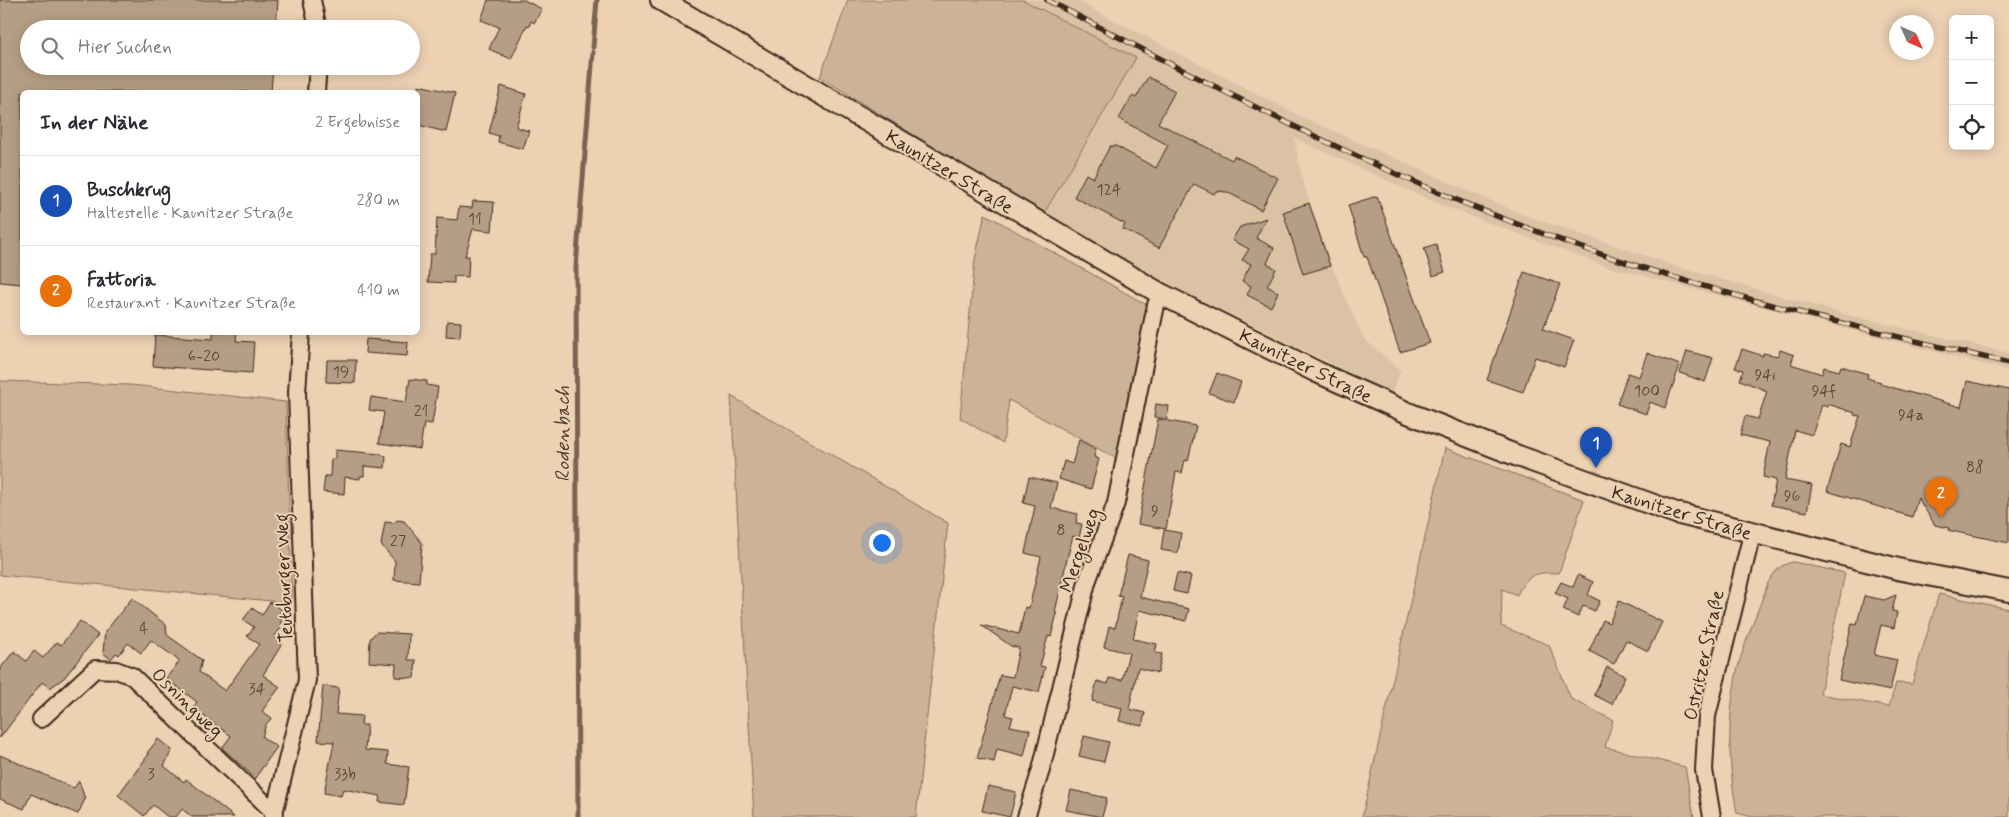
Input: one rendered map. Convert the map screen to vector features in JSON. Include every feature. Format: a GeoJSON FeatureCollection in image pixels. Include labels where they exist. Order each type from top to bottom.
{"type":"FeatureCollection","features":[{"type":"Feature","properties":{"kind":"street"},"geometry":{"type":"LineString","coordinates":[[312,0],[316,20]]}},
{"type":"Feature","properties":{"kind":"street","name":"Kaunitzer Straße"},"geometry":{"type":"LineString","coordinates":[[660,0],[1161,294],[1318,372],[1408,413],[1518,456],[1676,513],[1752,534],[1902,570],[2009,591]]}},
{"type":"Feature","properties":{"kind":"street"},"geometry":{"type":"LineString","coordinates":[[316,90],[317,75]]}},
{"type":"Feature","properties":{"kind":"street","name":"Mergelweg"},"geometry":{"type":"LineString","coordinates":[[1026,817],[1041,770],[1087,582],[1116,503],[1156,305],[1161,294]]}},
{"type":"Feature","properties":{"kind":"street","name":"Teutoburger Weg"},"geometry":{"type":"LineString","coordinates":[[274,815],[307,680],[297,392],[301,335]]}},
{"type":"Feature","properties":{"kind":"street","name":"Ostritzer Straße"},"geometry":{"type":"LineString","coordinates":[[1712,817],[1704,770],[1707,716],[1752,534]]}},
{"type":"Feature","properties":{"kind":"street","name":"Osningweg"},"geometry":{"type":"LineString","coordinates":[[42,719],[95,669],[116,670],[132,676],[274,815]]}},
{"type":"Feature","properties":{"kind":"shaded area"},"geometry":{"type":"Polygon","coordinates":[[[848,0],[1023,0],[1136,58],[1043,215],[820,77],[848,0]]]}},
{"type":"Feature","properties":{"kind":"shaded area"},"geometry":{"type":"Polygon","coordinates":[[[1023,0],[1075,0],[1302,117],[1521,214],[1688,270],[1845,314],[2009,353],[2009,371],[1605,266],[1441,205],[1294,138],[1302,179],[1333,269],[1363,338],[1401,371],[1391,393],[1177,288],[1043,215],[1136,58],[1023,0]]]}},
{"type":"Feature","properties":{"kind":"shaded area"},"geometry":{"type":"Polygon","coordinates":[[[985,214],[1147,305],[1117,459],[1009,400],[1003,443],[960,418],[975,259],[985,214]]]}},
{"type":"Feature","properties":{"kind":"shaded area"},"geometry":{"type":"Polygon","coordinates":[[[0,381],[131,385],[286,402],[292,603],[0,575],[0,381]]]}},
{"type":"Feature","properties":{"kind":"shaded area"},"geometry":{"type":"Polygon","coordinates":[[[731,396],[948,523],[916,817],[754,817],[731,396]]]}},
{"type":"Feature","properties":{"kind":"shaded area"},"geometry":{"type":"Polygon","coordinates":[[[1445,448],[1584,500],[1559,573],[1534,575],[1525,582],[1517,595],[1502,589],[1501,626],[1549,645],[1571,699],[1613,720],[1605,747],[1685,767],[1694,817],[1362,817],[1445,448]]]}},
{"type":"Feature","properties":{"kind":"shaded area"},"geometry":{"type":"Polygon","coordinates":[[[1793,562],[1845,573],[1820,694],[1889,707],[1896,683],[1912,684],[1939,594],[2009,609],[2009,817],[1752,817],[1737,813],[1730,759],[1730,725],[1737,671],[1747,638],[1768,583],[1778,569],[1793,562]]]}},
{"type":"Feature","properties":{"kind":"building"},"geometry":{"type":"Polygon","coordinates":[[[0,0],[278,0],[277,20],[20,20],[20,75],[272,75],[271,90],[20,90],[20,284],[0,282],[0,0]]]}},
{"type":"Feature","properties":{"kind":"building"},"geometry":{"type":"Polygon","coordinates":[[[488,0],[524,0],[542,9],[534,23],[531,21],[529,26],[527,25],[511,59],[489,49],[499,27],[481,20],[488,0]]]}},
{"type":"Feature","properties":{"kind":"building"},"geometry":{"type":"Polygon","coordinates":[[[1148,77],[1175,91],[1158,123],[1232,160],[1234,156],[1278,178],[1261,210],[1227,192],[1216,191],[1214,194],[1194,184],[1159,248],[1123,229],[1125,224],[1074,197],[1086,174],[1093,178],[1110,146],[1116,146],[1156,168],[1168,145],[1119,119],[1132,96],[1136,98],[1148,77]]]}},
{"type":"Feature","properties":{"kind":"building"},"geometry":{"type":"Polygon","coordinates":[[[418,85],[455,93],[446,132],[420,126],[420,90],[418,90],[418,85]]]}},
{"type":"Feature","properties":{"kind":"building"},"geometry":{"type":"Polygon","coordinates":[[[501,86],[526,94],[516,127],[529,131],[523,149],[498,142],[499,136],[489,133],[501,86]]]}},
{"type":"Feature","properties":{"kind":"building"},"geometry":{"type":"Polygon","coordinates":[[[1377,196],[1430,343],[1400,352],[1367,257],[1364,257],[1348,205],[1377,196]]]}},
{"type":"Feature","properties":{"kind":"building"},"geometry":{"type":"Polygon","coordinates":[[[473,201],[494,202],[492,231],[473,229],[465,256],[469,256],[468,277],[454,276],[454,283],[428,282],[430,254],[435,254],[437,218],[457,220],[459,207],[472,208],[473,201]]]}},
{"type":"Feature","properties":{"kind":"building"},"geometry":{"type":"Polygon","coordinates":[[[1309,203],[1330,266],[1303,274],[1283,212],[1309,203]]]}},
{"type":"Feature","properties":{"kind":"building"},"geometry":{"type":"Polygon","coordinates":[[[1266,218],[1256,238],[1274,248],[1267,263],[1276,269],[1267,286],[1278,292],[1271,307],[1247,295],[1251,286],[1242,281],[1251,264],[1242,260],[1249,249],[1232,240],[1240,227],[1266,218]]]}},
{"type":"Feature","properties":{"kind":"building"},"geometry":{"type":"Polygon","coordinates":[[[1436,244],[1445,272],[1433,276],[1424,248],[1436,244]]]}},
{"type":"Feature","properties":{"kind":"building"},"geometry":{"type":"Polygon","coordinates":[[[1524,272],[1560,284],[1543,329],[1574,340],[1564,367],[1535,357],[1523,392],[1487,380],[1524,272]]]}},
{"type":"Feature","properties":{"kind":"building"},"geometry":{"type":"Polygon","coordinates":[[[447,321],[461,322],[460,337],[446,336],[447,321]]]}},
{"type":"Feature","properties":{"kind":"building"},"geometry":{"type":"Polygon","coordinates":[[[155,335],[213,339],[213,335],[237,335],[236,341],[254,342],[252,373],[153,366],[155,335]]]}},
{"type":"Feature","properties":{"kind":"building"},"geometry":{"type":"Polygon","coordinates":[[[366,339],[408,342],[407,356],[365,353],[366,339]]]}},
{"type":"Feature","properties":{"kind":"building"},"geometry":{"type":"Polygon","coordinates":[[[1742,349],[1763,356],[1763,353],[1778,356],[1780,350],[1794,355],[1791,364],[1822,374],[1824,367],[1839,371],[1841,366],[1868,374],[1867,378],[1881,382],[1880,384],[1961,407],[1967,381],[2009,390],[2009,543],[1956,532],[1948,530],[1949,528],[1935,525],[1918,498],[1912,517],[1827,491],[1841,444],[1850,447],[1860,416],[1828,404],[1827,407],[1822,405],[1812,435],[1795,430],[1785,480],[1812,485],[1807,512],[1771,505],[1776,480],[1763,477],[1770,442],[1740,435],[1745,416],[1758,419],[1767,391],[1740,380],[1743,370],[1735,368],[1742,349]]]}},
{"type":"Feature","properties":{"kind":"building"},"geometry":{"type":"Polygon","coordinates":[[[1687,351],[1713,358],[1705,382],[1680,373],[1687,351]]]}},
{"type":"Feature","properties":{"kind":"building"},"geometry":{"type":"Polygon","coordinates":[[[1647,353],[1680,365],[1665,408],[1650,402],[1646,414],[1617,404],[1628,373],[1639,377],[1647,353]]]}},
{"type":"Feature","properties":{"kind":"building"},"geometry":{"type":"Polygon","coordinates":[[[327,360],[356,360],[355,383],[326,382],[327,360]]]}},
{"type":"Feature","properties":{"kind":"building"},"geometry":{"type":"Polygon","coordinates":[[[1217,373],[1241,382],[1234,402],[1209,393],[1217,373]]]}},
{"type":"Feature","properties":{"kind":"building"},"geometry":{"type":"Polygon","coordinates":[[[410,379],[427,381],[427,385],[438,387],[432,424],[424,423],[420,449],[379,443],[384,412],[369,410],[371,397],[406,402],[410,379]]]}},
{"type":"Feature","properties":{"kind":"building"},"geometry":{"type":"Polygon","coordinates":[[[1156,404],[1169,406],[1167,419],[1154,417],[1156,404]]]}},
{"type":"Feature","properties":{"kind":"building"},"geometry":{"type":"Polygon","coordinates":[[[1158,419],[1196,426],[1188,461],[1185,460],[1182,473],[1176,472],[1166,529],[1138,524],[1158,419]]]}},
{"type":"Feature","properties":{"kind":"building"},"geometry":{"type":"Polygon","coordinates":[[[1079,440],[1096,449],[1094,457],[1099,459],[1091,489],[1059,479],[1064,461],[1072,464],[1079,440]]]}},
{"type":"Feature","properties":{"kind":"building"},"geometry":{"type":"Polygon","coordinates":[[[335,450],[381,454],[386,457],[385,468],[364,466],[364,476],[360,476],[360,479],[345,477],[344,494],[323,492],[325,476],[330,476],[331,459],[335,459],[335,450]]]}},
{"type":"Feature","properties":{"kind":"building"},"geometry":{"type":"Polygon","coordinates":[[[1029,477],[1057,483],[1051,508],[1078,514],[1076,523],[1082,524],[1079,538],[1073,536],[1067,559],[1051,637],[1048,636],[1040,666],[1045,667],[1039,692],[1012,686],[1005,715],[1013,717],[1010,726],[1030,730],[1024,756],[997,749],[994,762],[977,758],[1000,675],[1013,677],[1019,648],[1011,646],[981,625],[1019,634],[1025,607],[1029,608],[1041,557],[1025,553],[1035,506],[1023,503],[1029,477]]]}},
{"type":"Feature","properties":{"kind":"building"},"geometry":{"type":"Polygon","coordinates":[[[397,520],[404,521],[422,543],[419,582],[394,580],[395,561],[381,545],[385,522],[394,523],[397,520]]]}},
{"type":"Feature","properties":{"kind":"building"},"geometry":{"type":"Polygon","coordinates":[[[1164,530],[1181,533],[1178,553],[1161,550],[1164,530]]]}},
{"type":"Feature","properties":{"kind":"building"},"geometry":{"type":"Polygon","coordinates":[[[1128,555],[1148,560],[1140,597],[1189,609],[1186,621],[1139,610],[1133,639],[1157,644],[1155,653],[1162,654],[1158,673],[1138,668],[1129,709],[1145,713],[1142,726],[1119,721],[1122,708],[1092,701],[1097,681],[1108,684],[1109,678],[1122,680],[1129,653],[1104,647],[1109,626],[1115,628],[1122,597],[1118,596],[1128,555]]]}},
{"type":"Feature","properties":{"kind":"building"},"geometry":{"type":"Polygon","coordinates":[[[1177,573],[1191,576],[1187,594],[1173,591],[1177,573]]]}},
{"type":"Feature","properties":{"kind":"building"},"geometry":{"type":"Polygon","coordinates":[[[1578,575],[1593,582],[1588,595],[1600,601],[1595,611],[1583,606],[1578,617],[1563,610],[1568,599],[1555,593],[1561,582],[1573,587],[1578,575]]]}},
{"type":"Feature","properties":{"kind":"building"},"geometry":{"type":"Polygon","coordinates":[[[1896,595],[1892,611],[1897,612],[1894,628],[1881,625],[1874,655],[1897,660],[1890,691],[1839,680],[1852,623],[1857,624],[1864,596],[1884,600],[1896,595]]]}},
{"type":"Feature","properties":{"kind":"building"},"geometry":{"type":"Polygon","coordinates":[[[132,598],[166,625],[167,635],[202,660],[199,672],[225,691],[259,644],[247,636],[254,627],[243,620],[252,608],[262,615],[270,602],[282,610],[277,617],[282,621],[279,626],[281,628],[274,637],[282,644],[263,675],[280,687],[262,711],[272,718],[266,724],[262,737],[277,747],[255,778],[222,748],[231,736],[193,708],[197,702],[166,678],[180,661],[151,640],[141,653],[128,643],[119,655],[116,653],[111,659],[103,653],[105,632],[132,598]]]}},
{"type":"Feature","properties":{"kind":"building"},"geometry":{"type":"Polygon","coordinates":[[[1619,601],[1662,622],[1648,651],[1626,640],[1614,664],[1589,651],[1603,620],[1609,623],[1619,601]]]}},
{"type":"Feature","properties":{"kind":"building"},"geometry":{"type":"Polygon","coordinates":[[[80,621],[98,635],[64,678],[50,688],[42,682],[0,738],[0,669],[14,651],[26,661],[34,651],[43,658],[57,642],[61,645],[80,621]]]}},
{"type":"Feature","properties":{"kind":"building"},"geometry":{"type":"Polygon","coordinates":[[[376,632],[409,634],[408,660],[416,660],[414,678],[395,677],[396,664],[369,662],[370,639],[376,632]]]}},
{"type":"Feature","properties":{"kind":"building"},"geometry":{"type":"Polygon","coordinates":[[[1607,667],[1625,676],[1612,704],[1594,695],[1607,667]]]}},
{"type":"Feature","properties":{"kind":"building"},"geometry":{"type":"Polygon","coordinates":[[[323,686],[339,688],[336,714],[362,716],[361,725],[367,725],[365,750],[388,752],[387,764],[409,767],[404,805],[379,802],[380,796],[343,789],[341,796],[324,793],[334,742],[318,741],[323,686]]]}},
{"type":"Feature","properties":{"kind":"building"},"geometry":{"type":"Polygon","coordinates":[[[1084,736],[1109,742],[1104,762],[1079,756],[1084,736]]]}},
{"type":"Feature","properties":{"kind":"building"},"geometry":{"type":"Polygon","coordinates":[[[158,739],[172,750],[164,766],[184,782],[186,779],[234,817],[192,817],[182,809],[176,817],[168,817],[153,805],[144,816],[118,795],[158,739]]]}},
{"type":"Feature","properties":{"kind":"building"},"geometry":{"type":"Polygon","coordinates":[[[0,755],[74,788],[79,781],[85,799],[78,814],[31,794],[24,809],[0,799],[0,755]]]}},
{"type":"Feature","properties":{"kind":"building"},"geometry":{"type":"Polygon","coordinates":[[[988,786],[1016,792],[1010,817],[982,811],[988,786]]]}},
{"type":"Feature","properties":{"kind":"building"},"geometry":{"type":"Polygon","coordinates":[[[1071,790],[1107,798],[1102,817],[1066,810],[1071,790]]]}},
{"type":"Feature","properties":{"kind":"waterway","name":"Rodenbach"},"geometry":{"type":"LineString","coordinates":[[593,47],[597,0]]}},
{"type":"Feature","properties":{"kind":"waterway","name":"Rodenbach"},"geometry":{"type":"LineString","coordinates":[[578,817],[576,267],[593,52]]}},
{"type":"Feature","properties":{"kind":"railway"},"geometry":{"type":"LineString","coordinates":[[1047,0],[1283,121],[1402,177],[1525,227],[1584,249],[1704,286],[1825,319],[2009,363]]}},
{"type":"Feature","properties":{"kind":"place","name":"Buschkrug"},"geometry":{"type":"Point","coordinates":[1596,468]}},
{"type":"Feature","properties":{"kind":"place","name":"Fattoria"},"geometry":{"type":"Point","coordinates":[1941,518]}}]}
